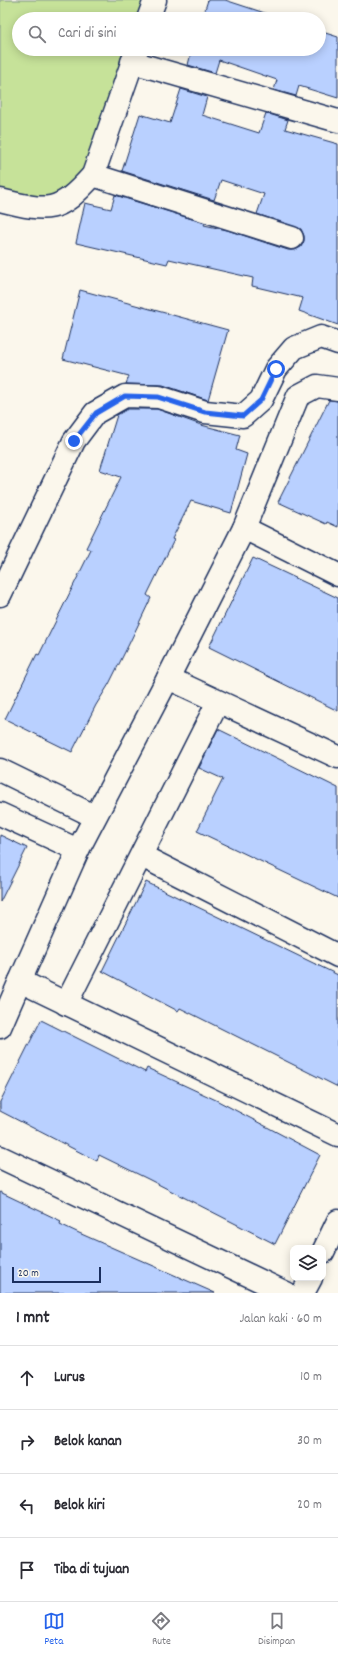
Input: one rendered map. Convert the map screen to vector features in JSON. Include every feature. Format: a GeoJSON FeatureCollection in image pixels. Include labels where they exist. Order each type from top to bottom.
{"type":"FeatureCollection","features":[{"type":"Feature","properties":{"kind":"street"},"geometry":{"type":"LineString","coordinates":[[151,12],[155,0]]}},
{"type":"Feature","properties":{"kind":"street"},"geometry":{"type":"LineString","coordinates":[[0,200],[34,209],[48,208],[64,203],[79,190],[92,175],[134,56]]}},
{"type":"Feature","properties":{"kind":"street"},"geometry":{"type":"LineString","coordinates":[[137,56],[338,121]]}},
{"type":"Feature","properties":{"kind":"street"},"geometry":{"type":"LineString","coordinates":[[92,175],[292,238]]}},
{"type":"Feature","properties":{"kind":"street"},"geometry":{"type":"LineString","coordinates":[[0,595],[74,441],[96,413],[125,396],[158,397],[205,412],[243,416],[261,400],[276,369],[294,348],[321,337],[338,343]]}},
{"type":"Feature","properties":{"kind":"street"},"geometry":{"type":"LineString","coordinates":[[0,1027],[94,816],[168,678],[244,528],[298,396],[317,386],[338,389]]}},
{"type":"Feature","properties":{"kind":"street"},"geometry":{"type":"LineString","coordinates":[[244,528],[338,575]]}},
{"type":"Feature","properties":{"kind":"street"},"geometry":{"type":"LineString","coordinates":[[168,678],[338,757]]}},
{"type":"Feature","properties":{"kind":"street"},"geometry":{"type":"LineString","coordinates":[[66,1004],[142,856],[218,702]]}},
{"type":"Feature","properties":{"kind":"street"},"geometry":{"type":"LineString","coordinates":[[0,770],[94,816]]}},
{"type":"Feature","properties":{"kind":"street"},"geometry":{"type":"LineString","coordinates":[[0,814],[78,850]]}},
{"type":"Feature","properties":{"kind":"street"},"geometry":{"type":"LineString","coordinates":[[142,856],[338,956]]}},
{"type":"Feature","properties":{"kind":"street"},"geometry":{"type":"LineString","coordinates":[[20,981],[338,1135]]}},
{"type":"Feature","properties":{"kind":"street"},"geometry":{"type":"LineString","coordinates":[[0,1157],[286,1293]]}},
{"type":"Feature","properties":{"kind":"street"},"geometry":{"type":"LineString","coordinates":[[326,1246],[338,1221]]}},
{"type":"Feature","properties":{"kind":"street"},"geometry":{"type":"LineString","coordinates":[[303,1293],[309,1281]]}},
{"type":"Feature","properties":{"kind":"green space"},"geometry":{"type":"Polygon","coordinates":[[[0,0],[155,0],[151,12],[12,12],[12,56],[135,56],[93,175],[64,203],[0,200],[0,0]]]}},
{"type":"Feature","properties":{"kind":"building"},"geometry":{"type":"Polygon","coordinates":[[[208,0],[225,0],[262,12],[204,12],[208,0]]]}},
{"type":"Feature","properties":{"kind":"building"},"geometry":{"type":"Polygon","coordinates":[[[326,33],[338,37],[338,98],[299,86],[296,96],[274,90],[277,80],[219,60],[215,73],[188,65],[190,56],[326,56],[326,33]]]}},
{"type":"Feature","properties":{"kind":"building"},"geometry":{"type":"Polygon","coordinates":[[[181,89],[207,97],[202,115],[259,133],[266,113],[288,120],[285,129],[338,144],[338,325],[299,311],[303,298],[252,286],[253,278],[169,259],[167,264],[76,243],[85,203],[111,209],[115,195],[205,223],[204,225],[227,230],[288,250],[295,250],[301,247],[304,241],[304,236],[301,229],[257,214],[264,194],[221,180],[214,200],[122,171],[140,114],[170,123],[181,89]]]}},
{"type":"Feature","properties":{"kind":"building"},"geometry":{"type":"Polygon","coordinates":[[[80,290],[228,330],[208,400],[163,385],[126,384],[129,376],[63,359],[80,290]]]}},
{"type":"Feature","properties":{"kind":"building"},"geometry":{"type":"Polygon","coordinates":[[[329,400],[338,401],[338,527],[327,522],[326,524],[278,502],[329,400]]]}},
{"type":"Feature","properties":{"kind":"building"},"geometry":{"type":"Polygon","coordinates":[[[128,409],[157,409],[201,425],[240,435],[236,450],[247,454],[231,513],[191,501],[147,595],[151,598],[109,684],[96,705],[72,752],[5,719],[37,654],[39,655],[91,550],[86,548],[121,477],[100,470],[117,415],[128,409]]]}},
{"type":"Feature","properties":{"kind":"building"},"geometry":{"type":"Polygon","coordinates":[[[253,558],[338,598],[338,711],[209,647],[253,558]]]}},
{"type":"Feature","properties":{"kind":"building"},"geometry":{"type":"Polygon","coordinates":[[[218,729],[338,788],[338,898],[197,831],[223,779],[199,768],[218,729]]]}},
{"type":"Feature","properties":{"kind":"building"},"geometry":{"type":"Polygon","coordinates":[[[0,835],[27,848],[0,902],[0,835]]]}},
{"type":"Feature","properties":{"kind":"building"},"geometry":{"type":"Polygon","coordinates":[[[146,882],[338,975],[338,1087],[180,1008],[178,1011],[102,971],[146,882]]]}},
{"type":"Feature","properties":{"kind":"building"},"geometry":{"type":"Polygon","coordinates":[[[41,1020],[145,1072],[147,1068],[216,1100],[320,1155],[275,1244],[99,1155],[97,1161],[0,1111],[0,1102],[41,1020]]]}},
{"type":"Feature","properties":{"kind":"building"},"geometry":{"type":"Polygon","coordinates":[[[0,1192],[61,1221],[60,1224],[79,1233],[215,1293],[0,1293],[0,1192]]]}},
{"type":"Feature","properties":{"kind":"route"},"geometry":{"type":"LineString","coordinates":[[74,441],[96,413],[125,396],[158,397],[205,412],[243,416],[261,400],[276,369]]}}]}
